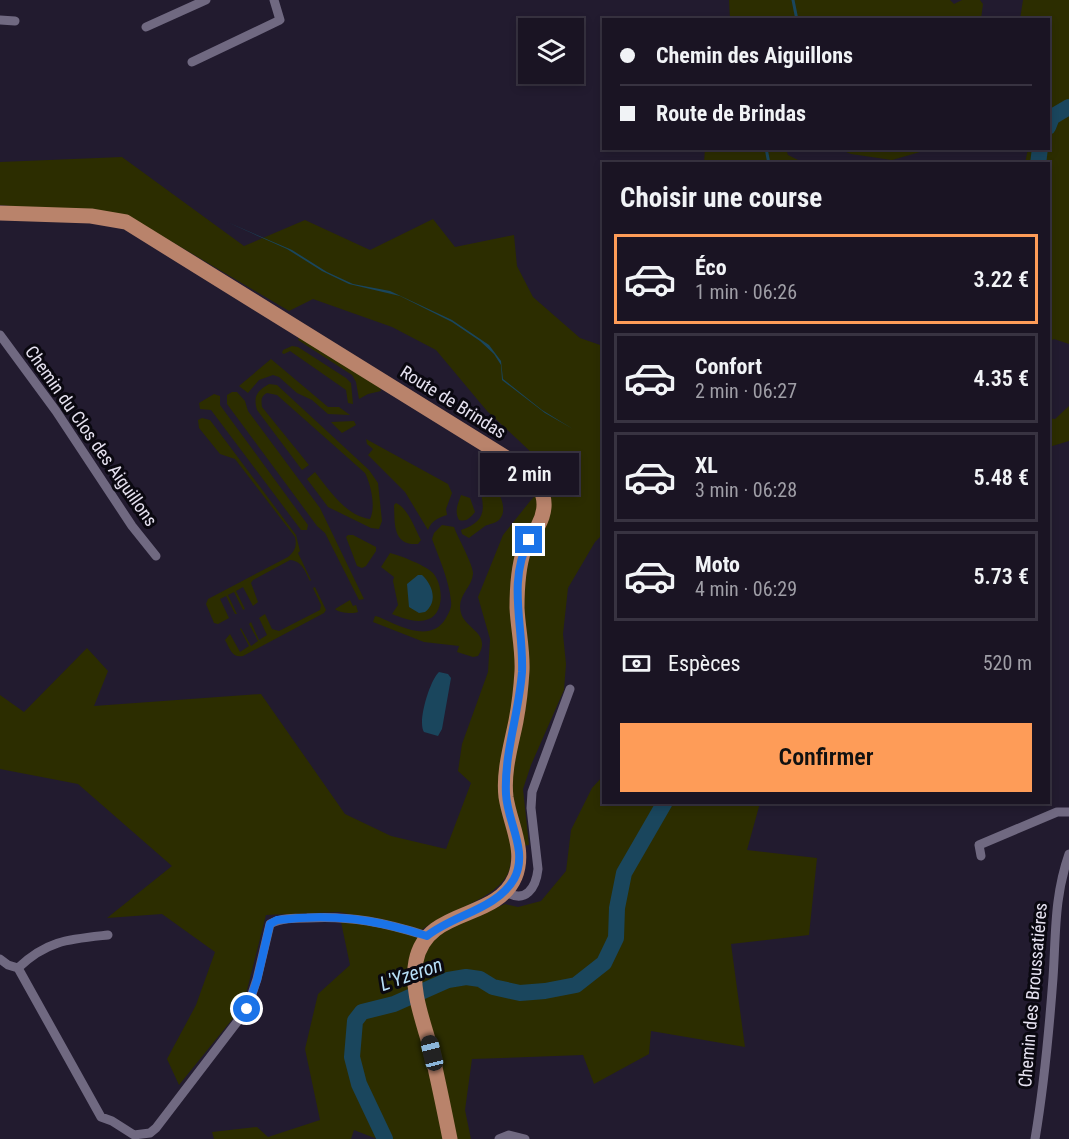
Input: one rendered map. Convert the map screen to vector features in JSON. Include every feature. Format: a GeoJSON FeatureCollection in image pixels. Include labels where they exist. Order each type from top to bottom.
{"type":"FeatureCollection","features":[{"type":"Feature","properties":{"kind":"main road","name":"Route de Brindas"},"geometry":{"type":"LineString","coordinates":[[0,213],[91,216],[126,222],[510,460],[531,475],[541,489],[543,514],[525,548],[518,581],[517,609],[522,670],[517,718],[506,770],[506,797],[518,844],[519,861],[515,878],[505,891],[488,904],[439,926],[427,936]]}},
{"type":"Feature","properties":{"kind":"main road"},"geometry":{"type":"LineString","coordinates":[[427,936],[420,946],[415,964],[416,987],[450,1139]]}},
{"type":"Feature","properties":{"kind":"street"},"geometry":{"type":"LineString","coordinates":[[146,27],[206,0]]}},
{"type":"Feature","properties":{"kind":"street"},"geometry":{"type":"LineString","coordinates":[[192,62],[280,20],[274,0]]}},
{"type":"Feature","properties":{"kind":"street"},"geometry":{"type":"LineString","coordinates":[[0,20],[15,21]]}},
{"type":"Feature","properties":{"kind":"street","name":"Chemin du Clos des Aiguillons"},"geometry":{"type":"LineString","coordinates":[[0,335],[56,411],[132,526],[156,556]]}},
{"type":"Feature","properties":{"kind":"street","name":"Route de Brindas"},"geometry":{"type":"LineString","coordinates":[[505,891],[517,896],[534,888],[538,869],[531,808],[532,792],[570,689]]}},
{"type":"Feature","properties":{"kind":"street"},"geometry":{"type":"LineString","coordinates":[[981,856],[979,845],[1057,812],[1069,812]]}},
{"type":"Feature","properties":{"kind":"street","name":"Chemin des Broussatiéres"},"geometry":{"type":"LineString","coordinates":[[1035,1139],[1051,1001],[1058,892],[1069,854]]}},
{"type":"Feature","properties":{"kind":"street"},"geometry":{"type":"LineString","coordinates":[[0,959],[18,968],[101,1117],[134,1135],[142,1135],[156,1128],[171,1111],[247,1009],[257,980],[270,924],[277,920],[337,916],[389,924],[427,936]]}},
{"type":"Feature","properties":{"kind":"street"},"geometry":{"type":"LineString","coordinates":[[18,968],[34,952],[66,940],[108,935]]}},
{"type":"Feature","properties":{"kind":"street"},"geometry":{"type":"LineString","coordinates":[[499,1139],[509,1135],[525,1139]]}},
{"type":"Feature","properties":{"kind":"shaded area"},"geometry":{"type":"Polygon","coordinates":[[[729,0],[950,0],[954,4],[962,0],[980,0],[983,4],[981,18],[730,18],[729,0]]]}},
{"type":"Feature","properties":{"kind":"shaded area"},"geometry":{"type":"Polygon","coordinates":[[[1023,0],[1069,0],[1069,344],[1054,339],[1050,341],[1050,162],[1025,162],[1028,150],[1050,150],[1050,18],[1020,18],[1023,0]]]}},
{"type":"Feature","properties":{"kind":"shaded area"},"geometry":{"type":"Polygon","coordinates":[[[705,150],[786,150],[788,155],[802,162],[704,162],[705,150]]]}},
{"type":"Feature","properties":{"kind":"shaded area"},"geometry":{"type":"Polygon","coordinates":[[[841,150],[922,150],[892,160],[851,154],[841,150]]]}},
{"type":"Feature","properties":{"kind":"shaded area"},"geometry":{"type":"Polygon","coordinates":[[[122,157],[244,246],[305,220],[370,250],[433,219],[455,247],[514,235],[517,266],[533,297],[580,338],[602,346],[602,535],[595,542],[568,588],[563,634],[566,664],[564,690],[523,789],[529,845],[512,847],[509,871],[494,890],[419,932],[389,922],[339,912],[266,915],[243,1006],[179,1085],[167,1059],[196,1005],[215,952],[162,914],[107,918],[172,866],[78,784],[0,769],[0,695],[24,712],[87,648],[108,671],[94,706],[261,694],[345,814],[391,836],[446,849],[471,783],[458,771],[462,744],[488,672],[490,639],[478,597],[503,535],[531,500],[557,473],[487,411],[436,350],[392,327],[313,299],[289,311],[130,217],[0,205],[0,162],[122,157]]]}},
{"type":"Feature","properties":{"kind":"shaded area"},"geometry":{"type":"Polygon","coordinates":[[[300,335],[379,384],[381,391],[359,399],[356,382],[352,375],[298,340],[300,335]]]}},
{"type":"Feature","properties":{"kind":"shaded area"},"geometry":{"type":"Polygon","coordinates":[[[292,346],[298,347],[346,378],[351,383],[353,404],[348,403],[346,390],[290,351],[282,353],[283,350],[292,346]]]}},
{"type":"Feature","properties":{"kind":"shaded area"},"geometry":{"type":"Polygon","coordinates":[[[271,359],[328,407],[339,407],[350,415],[328,414],[312,400],[297,393],[279,377],[273,375],[259,380],[248,393],[239,386],[271,359]]]}},
{"type":"Feature","properties":{"kind":"shaded area"},"geometry":{"type":"Polygon","coordinates":[[[269,384],[277,385],[369,470],[378,483],[382,521],[379,529],[371,528],[328,507],[307,479],[315,472],[346,508],[361,517],[370,519],[373,508],[372,496],[365,473],[277,395],[267,393],[262,398],[262,407],[309,465],[302,470],[257,410],[257,394],[269,384]]]}},
{"type":"Feature","properties":{"kind":"shaded area"},"geometry":{"type":"Polygon","coordinates":[[[237,392],[245,401],[248,411],[320,508],[364,599],[359,600],[325,533],[317,526],[227,404],[227,395],[237,392]]]}},
{"type":"Feature","properties":{"kind":"shaded area"},"geometry":{"type":"Polygon","coordinates":[[[214,394],[220,396],[220,405],[308,525],[307,530],[301,530],[211,410],[200,409],[199,403],[214,394]]]}},
{"type":"Feature","properties":{"kind":"shaded area"},"geometry":{"type":"Polygon","coordinates":[[[1069,406],[1069,441],[1050,447],[1050,418],[1055,419],[1069,406]]]}},
{"type":"Feature","properties":{"kind":"shaded area"},"geometry":{"type":"Polygon","coordinates":[[[202,418],[210,420],[296,535],[300,551],[298,553],[311,580],[300,564],[290,560],[253,580],[251,583],[258,602],[253,606],[243,587],[236,591],[245,609],[243,610],[234,592],[228,595],[237,614],[226,596],[220,599],[229,618],[218,624],[214,623],[206,604],[208,599],[288,557],[295,548],[296,540],[235,459],[220,454],[199,428],[198,420],[202,418]]]}},
{"type":"Feature","properties":{"kind":"shaded area"},"geometry":{"type":"Polygon","coordinates":[[[354,421],[356,425],[342,433],[331,422],[354,421]]]}},
{"type":"Feature","properties":{"kind":"shaded area"},"geometry":{"type":"Polygon","coordinates":[[[366,439],[448,484],[452,493],[446,509],[447,515],[436,520],[428,530],[405,492],[368,455],[373,449],[367,444],[366,439]]]}},
{"type":"Feature","properties":{"kind":"shaded area"},"geometry":{"type":"Polygon","coordinates":[[[482,479],[490,479],[499,493],[503,505],[502,515],[499,520],[485,526],[469,538],[462,534],[461,530],[476,522],[480,517],[483,506],[478,482],[482,479]]]}},
{"type":"Feature","properties":{"kind":"shaded area"},"geometry":{"type":"Polygon","coordinates":[[[461,495],[470,498],[475,512],[466,520],[459,520],[457,514],[461,495]]]}},
{"type":"Feature","properties":{"kind":"shaded area"},"geometry":{"type":"Polygon","coordinates":[[[396,503],[411,519],[421,540],[418,544],[410,544],[399,537],[395,519],[394,505],[396,503]]]}},
{"type":"Feature","properties":{"kind":"shaded area"},"geometry":{"type":"Polygon","coordinates":[[[442,525],[454,527],[473,570],[472,579],[462,597],[460,607],[464,619],[477,632],[482,642],[478,656],[473,657],[457,652],[459,646],[424,642],[373,622],[375,616],[414,631],[423,631],[440,626],[446,618],[451,606],[450,593],[432,539],[434,533],[442,525]]]}},
{"type":"Feature","properties":{"kind":"shaded area"},"geometry":{"type":"Polygon","coordinates":[[[353,535],[376,547],[376,551],[366,566],[362,568],[357,566],[346,537],[353,535]]]}},
{"type":"Feature","properties":{"kind":"shaded area"},"geometry":{"type":"Polygon","coordinates":[[[390,553],[425,567],[436,578],[439,584],[440,604],[438,610],[429,619],[415,621],[392,614],[398,605],[394,577],[381,567],[390,553]]]}},
{"type":"Feature","properties":{"kind":"shaded area"},"geometry":{"type":"Polygon","coordinates":[[[315,587],[326,610],[324,613],[243,656],[236,656],[232,652],[225,640],[230,634],[240,652],[249,646],[241,628],[251,646],[258,641],[249,624],[251,622],[259,640],[267,635],[259,618],[265,614],[272,629],[279,631],[320,610],[321,605],[313,588],[315,587]]]}},
{"type":"Feature","properties":{"kind":"shaded area"},"geometry":{"type":"Polygon","coordinates":[[[350,600],[353,606],[356,605],[358,612],[346,613],[335,609],[350,600]]]}},
{"type":"Feature","properties":{"kind":"shaded area"},"geometry":{"type":"Polygon","coordinates":[[[602,777],[602,804],[760,804],[747,850],[817,858],[809,935],[731,944],[745,1047],[651,1031],[649,1054],[594,1084],[583,1055],[472,1059],[465,1110],[471,1139],[377,1139],[354,1130],[351,1139],[214,1139],[212,1132],[257,1127],[268,1137],[320,1120],[305,1049],[318,994],[350,965],[341,922],[389,926],[418,935],[448,929],[505,904],[518,907],[541,901],[566,871],[571,830],[592,788],[602,777]]]}},
{"type":"Feature","properties":{"kind":"water"},"geometry":{"type":"Polygon","coordinates":[[[227,222],[292,250],[327,272],[353,284],[390,291],[452,320],[489,345],[501,361],[503,379],[542,410],[573,429],[545,413],[502,380],[501,365],[494,354],[480,341],[452,322],[400,296],[349,284],[322,271],[287,249],[227,222]]]}},
{"type":"Feature","properties":{"kind":"water"},"geometry":{"type":"Polygon","coordinates":[[[418,575],[422,575],[429,584],[433,599],[425,612],[419,613],[409,607],[407,584],[418,575]]]}},
{"type":"Feature","properties":{"kind":"water"},"geometry":{"type":"Polygon","coordinates":[[[439,672],[448,674],[451,678],[442,729],[438,736],[424,732],[422,720],[428,692],[439,672]]]}},
{"type":"Feature","properties":{"kind":"waterway"},"geometry":{"type":"LineString","coordinates":[[793,0],[797,18]]}},
{"type":"Feature","properties":{"kind":"waterway","name":"L'Yzeron"},"geometry":{"type":"LineString","coordinates":[[1050,122],[1052,117],[1069,107]]}},
{"type":"Feature","properties":{"kind":"waterway"},"geometry":{"type":"LineString","coordinates":[[766,150],[769,162]]}},
{"type":"Feature","properties":{"kind":"waterway","name":"L'Yzeron"},"geometry":{"type":"LineString","coordinates":[[1038,162],[1040,150]]}},
{"type":"Feature","properties":{"kind":"waterway","name":"L'Yzeron"},"geometry":{"type":"LineString","coordinates":[[385,1139],[359,1084],[352,1057],[355,1021],[362,1012],[394,1004],[448,980],[466,977],[480,979],[493,987],[520,993],[576,985],[604,963],[616,938],[617,908],[624,873],[664,804]]}},
{"type":"Feature","properties":{"kind":"route"},"geometry":{"type":"LineString","coordinates":[[247,1009],[257,980],[270,924],[277,920],[337,916],[389,924],[427,936],[454,918],[488,904],[505,891],[515,878],[519,861],[518,844],[506,797],[506,770],[517,718],[522,670],[517,609],[518,581],[521,562],[529,540]]}}]}
